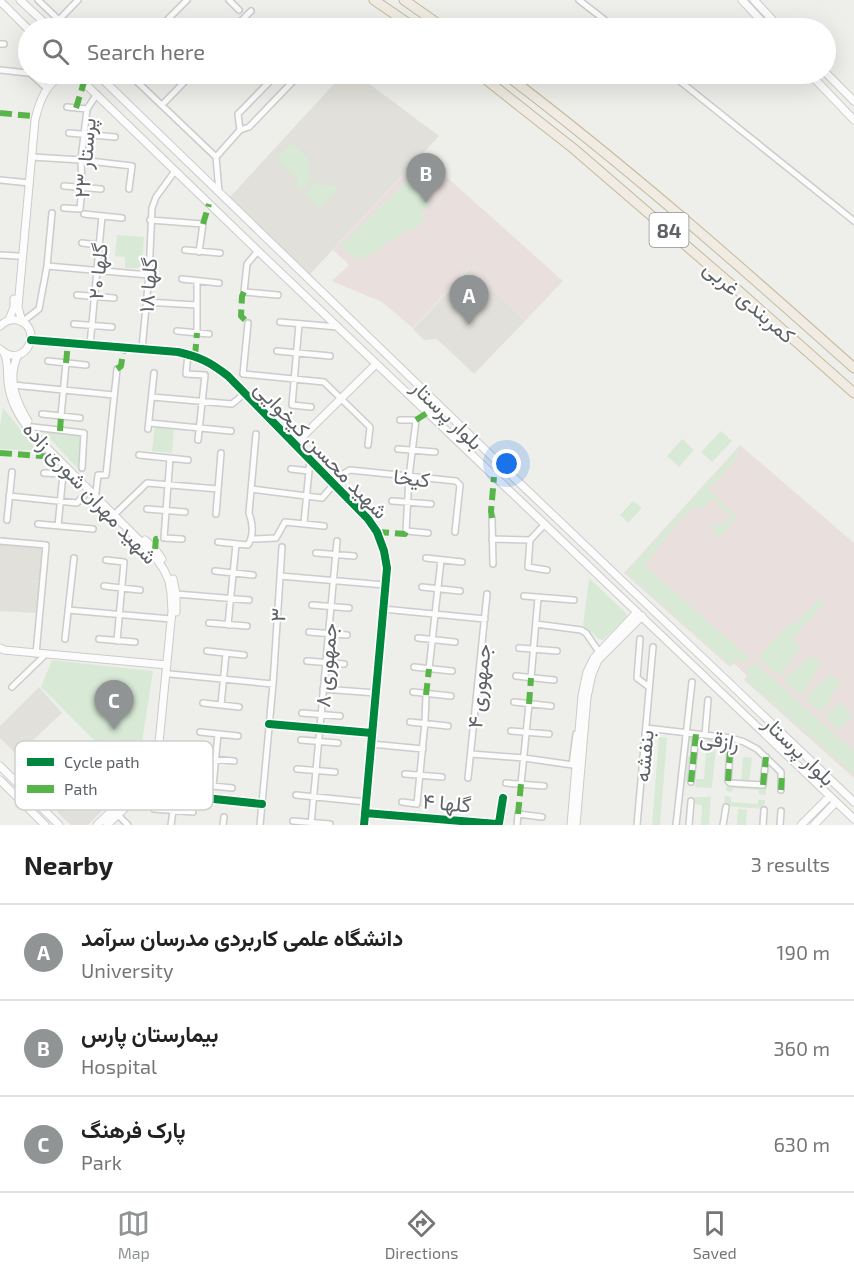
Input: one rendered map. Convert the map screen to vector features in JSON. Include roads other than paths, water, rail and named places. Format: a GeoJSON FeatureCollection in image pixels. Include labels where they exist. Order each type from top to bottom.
{"type":"FeatureCollection","features":[{"type":"Feature","properties":{"kind":"highway"},"geometry":{"type":"LineString","coordinates":[[374,0],[400,18]]}},
{"type":"Feature","properties":{"kind":"highway"},"geometry":{"type":"LineString","coordinates":[[404,0],[430,18]]}},
{"type":"Feature","properties":{"kind":"highway","name":"کمربندی غربی"},"geometry":{"type":"LineString","coordinates":[[492,84],[574,149],[854,393]]}},
{"type":"Feature","properties":{"kind":"highway","name":"کمربندی غربی"},"geometry":{"type":"LineString","coordinates":[[518,84],[640,180],[854,368]]}},
{"type":"Feature","properties":{"kind":"street"},"geometry":{"type":"LineString","coordinates":[[20,0],[40,18]]}},
{"type":"Feature","properties":{"kind":"street"},"geometry":{"type":"LineString","coordinates":[[38,0],[56,18]]}},
{"type":"Feature","properties":{"kind":"street"},"geometry":{"type":"LineString","coordinates":[[62,18],[78,0]]}},
{"type":"Feature","properties":{"kind":"street"},"geometry":{"type":"LineString","coordinates":[[169,18],[187,0]]}},
{"type":"Feature","properties":{"kind":"street"},"geometry":{"type":"LineString","coordinates":[[229,0],[239,10]]}},
{"type":"Feature","properties":{"kind":"street"},"geometry":{"type":"LineString","coordinates":[[579,0],[602,18]]}},
{"type":"Feature","properties":{"kind":"street"},"geometry":{"type":"LineString","coordinates":[[742,0],[759,18]]}},
{"type":"Feature","properties":{"kind":"street"},"geometry":{"type":"LineString","coordinates":[[754,0],[771,18]]}},
{"type":"Feature","properties":{"kind":"street"},"geometry":{"type":"LineString","coordinates":[[0,1],[18,19]]}},
{"type":"Feature","properties":{"kind":"street"},"geometry":{"type":"LineString","coordinates":[[243,18],[251,10]]}},
{"type":"Feature","properties":{"kind":"street"},"geometry":{"type":"LineString","coordinates":[[0,70],[18,72]]}},
{"type":"Feature","properties":{"kind":"street"},"geometry":{"type":"LineString","coordinates":[[27,183],[35,120],[41,99],[52,84]]}},
{"type":"Feature","properties":{"kind":"street","name":"بلوار پرستار"},"geometry":{"type":"LineString","coordinates":[[86,84],[854,819]]}},
{"type":"Feature","properties":{"kind":"street","name":"بلوار پرستار"},"geometry":{"type":"LineString","coordinates":[[107,84],[854,802]]}},
{"type":"Feature","properties":{"kind":"street"},"geometry":{"type":"LineString","coordinates":[[140,84],[216,157],[219,192]]}},
{"type":"Feature","properties":{"kind":"street"},"geometry":{"type":"LineString","coordinates":[[162,105],[182,84]]}},
{"type":"Feature","properties":{"kind":"street"},"geometry":{"type":"LineString","coordinates":[[240,130],[238,114],[267,84]]}},
{"type":"Feature","properties":{"kind":"street"},"geometry":{"type":"LineString","coordinates":[[216,157],[240,130],[249,127],[290,84]]}},
{"type":"Feature","properties":{"kind":"street"},"geometry":{"type":"LineString","coordinates":[[683,84],[854,221]]}},
{"type":"Feature","properties":{"kind":"street"},"geometry":{"type":"LineString","coordinates":[[820,84],[854,120]]}},
{"type":"Feature","properties":{"kind":"street"},"geometry":{"type":"LineString","coordinates":[[836,84],[854,101]]}},
{"type":"Feature","properties":{"kind":"street"},"geometry":{"type":"LineString","coordinates":[[22,322],[18,307],[31,119],[37,97],[44,86]]}},
{"type":"Feature","properties":{"kind":"street","name":"پرستار ۲۳"},"geometry":{"type":"LineString","coordinates":[[64,208],[80,209],[83,135],[87,109],[97,94]]}},
{"type":"Feature","properties":{"kind":"street"},"geometry":{"type":"LineString","coordinates":[[68,107],[87,109]]}},
{"type":"Feature","properties":{"kind":"street"},"geometry":{"type":"LineString","coordinates":[[69,133],[115,137]]}},
{"type":"Feature","properties":{"kind":"street"},"geometry":{"type":"LineString","coordinates":[[32,157],[132,166],[129,189]]}},
{"type":"Feature","properties":{"kind":"street","name":"گلها ۱۸"},"geometry":{"type":"LineString","coordinates":[[142,349],[152,208],[156,197],[175,171]]}},
{"type":"Feature","properties":{"kind":"street"},"geometry":{"type":"LineString","coordinates":[[0,180],[27,183]]}},
{"type":"Feature","properties":{"kind":"street"},"geometry":{"type":"LineString","coordinates":[[64,186],[101,189]]}},
{"type":"Feature","properties":{"kind":"street"},"geometry":{"type":"LineString","coordinates":[[22,322],[39,309],[52,213]]}},
{"type":"Feature","properties":{"kind":"street"},"geometry":{"type":"LineString","coordinates":[[84,214],[122,218]]}},
{"type":"Feature","properties":{"kind":"street","name":"گلها ۲۰"},"geometry":{"type":"LineString","coordinates":[[90,345],[102,216]]}},
{"type":"Feature","properties":{"kind":"street"},"geometry":{"type":"LineString","coordinates":[[150,220],[203,224],[200,252]]}},
{"type":"Feature","properties":{"kind":"street"},"geometry":{"type":"LineString","coordinates":[[82,243],[99,244]]}},
{"type":"Feature","properties":{"kind":"street"},"geometry":{"type":"LineString","coordinates":[[185,250],[220,253]]}},
{"type":"Feature","properties":{"kind":"street"},"geometry":{"type":"LineString","coordinates":[[258,251],[247,264],[244,292],[278,295]]}},
{"type":"Feature","properties":{"kind":"street"},"geometry":{"type":"LineString","coordinates":[[0,255],[21,257]]}},
{"type":"Feature","properties":{"kind":"street"},"geometry":{"type":"LineString","coordinates":[[9,320],[14,307],[21,257]]}},
{"type":"Feature","properties":{"kind":"street"},"geometry":{"type":"LineString","coordinates":[[46,266],[149,275]]}},
{"type":"Feature","properties":{"kind":"street"},"geometry":{"type":"LineString","coordinates":[[182,279],[219,283]]}},
{"type":"Feature","properties":{"kind":"street"},"geometry":{"type":"LineString","coordinates":[[196,333],[197,281]]}},
{"type":"Feature","properties":{"kind":"street"},"geometry":{"type":"LineString","coordinates":[[77,295],[114,298]]}},
{"type":"Feature","properties":{"kind":"street"},"geometry":{"type":"LineString","coordinates":[[146,302],[196,305]]}},
{"type":"Feature","properties":{"kind":"street"},"geometry":{"type":"LineString","coordinates":[[0,326],[9,320],[16,320],[28,326],[31,333],[29,346],[24,352],[11,356],[2,351]]}},
{"type":"Feature","properties":{"kind":"street"},"geometry":{"type":"LineString","coordinates":[[280,322],[338,327]]}},
{"type":"Feature","properties":{"kind":"street"},"geometry":{"type":"LineString","coordinates":[[248,323],[243,374],[324,382],[370,427],[368,445]]}},
{"type":"Feature","properties":{"kind":"street"},"geometry":{"type":"LineString","coordinates":[[74,324],[112,327]]}},
{"type":"Feature","properties":{"kind":"street"},"geometry":{"type":"LineString","coordinates":[[299,324],[292,405],[311,407]]}},
{"type":"Feature","properties":{"kind":"street"},"geometry":{"type":"LineString","coordinates":[[177,331],[209,334]]}},
{"type":"Feature","properties":{"kind":"street","name":"شهید محسن کیخوایی"},"geometry":{"type":"LineString","coordinates":[[31,340],[178,352],[212,364],[228,376],[368,519],[377,531],[387,568],[364,825]]}},
{"type":"Feature","properties":{"kind":"street","name":"شهید مهران شوری زاده"},"geometry":{"type":"LineString","coordinates":[[2,351],[8,361],[7,384],[24,424],[74,475],[155,549],[171,574],[176,594],[161,741]]}},
{"type":"Feature","properties":{"kind":"street"},"geometry":{"type":"LineString","coordinates":[[277,351],[330,356]]}},
{"type":"Feature","properties":{"kind":"street"},"geometry":{"type":"LineString","coordinates":[[188,354],[186,374],[205,375],[198,440]]}},
{"type":"Feature","properties":{"kind":"street","name":"شهید مهران شوری زاده"},"geometry":{"type":"LineString","coordinates":[[7,384],[18,355]]}},
{"type":"Feature","properties":{"kind":"street"},"geometry":{"type":"LineString","coordinates":[[48,361],[86,365]]}},
{"type":"Feature","properties":{"kind":"street"},"geometry":{"type":"LineString","coordinates":[[61,416],[66,363]]}},
{"type":"Feature","properties":{"kind":"street"},"geometry":{"type":"LineString","coordinates":[[294,445],[376,364]]}},
{"type":"Feature","properties":{"kind":"street"},"geometry":{"type":"LineString","coordinates":[[9,496],[77,503],[92,491],[98,475],[106,475],[117,369]]}},
{"type":"Feature","properties":{"kind":"street"},"geometry":{"type":"LineString","coordinates":[[395,382],[405,372]]}},
{"type":"Feature","properties":{"kind":"street"},"geometry":{"type":"LineString","coordinates":[[154,373],[149,426],[231,431]]}},
{"type":"Feature","properties":{"kind":"street"},"geometry":{"type":"LineString","coordinates":[[7,384],[114,395]]}},
{"type":"Feature","properties":{"kind":"street","name":"شهید مهران شوری زاده"},"geometry":{"type":"LineString","coordinates":[[7,384],[33,427],[156,558],[169,581],[173,619],[170,674],[162,741]]}},
{"type":"Feature","properties":{"kind":"street"},"geometry":{"type":"LineString","coordinates":[[152,397],[232,404],[244,394]]}},
{"type":"Feature","properties":{"kind":"street"},"geometry":{"type":"LineString","coordinates":[[42,414],[80,418]]}},
{"type":"Feature","properties":{"kind":"street"},"geometry":{"type":"LineString","coordinates":[[400,420],[416,420],[406,531],[428,533]]}},
{"type":"Feature","properties":{"kind":"street"},"geometry":{"type":"LineString","coordinates":[[33,427],[84,433],[82,468]]}},
{"type":"Feature","properties":{"kind":"street"},"geometry":{"type":"LineString","coordinates":[[218,542],[248,545],[251,539],[253,523],[249,513],[256,434]]}},
{"type":"Feature","properties":{"kind":"street"},"geometry":{"type":"LineString","coordinates":[[398,449],[435,452]]}},
{"type":"Feature","properties":{"kind":"street"},"geometry":{"type":"LineString","coordinates":[[216,513],[221,453]]}},
{"type":"Feature","properties":{"kind":"street"},"geometry":{"type":"LineString","coordinates":[[139,455],[188,460]]}},
{"type":"Feature","properties":{"kind":"street"},"geometry":{"type":"LineString","coordinates":[[170,458],[164,538],[182,539]]}},
{"type":"Feature","properties":{"kind":"street"},"geometry":{"type":"LineString","coordinates":[[304,524],[310,460]]}},
{"type":"Feature","properties":{"kind":"street"},"geometry":{"type":"LineString","coordinates":[[291,469],[309,471]]}},
{"type":"Feature","properties":{"kind":"street","name":"کیخا"},"geometry":{"type":"LineString","coordinates":[[306,497],[322,498],[343,474],[350,470],[459,482],[455,532]]}},
{"type":"Feature","properties":{"kind":"street"},"geometry":{"type":"LineString","coordinates":[[7,520],[12,472]]}},
{"type":"Feature","properties":{"kind":"street"},"geometry":{"type":"LineString","coordinates":[[44,473],[74,475]]}},
{"type":"Feature","properties":{"kind":"street"},"geometry":{"type":"LineString","coordinates":[[58,526],[63,474]]}},
{"type":"Feature","properties":{"kind":"street"},"geometry":{"type":"LineString","coordinates":[[117,512],[147,483],[218,489]]}},
{"type":"Feature","properties":{"kind":"street"},"geometry":{"type":"LineString","coordinates":[[251,489],[306,497]]}},
{"type":"Feature","properties":{"kind":"street"},"geometry":{"type":"LineString","coordinates":[[392,501],[431,504]]}},
{"type":"Feature","properties":{"kind":"street"},"geometry":{"type":"LineString","coordinates":[[147,509],[184,512]]}},
{"type":"Feature","properties":{"kind":"street"},"geometry":{"type":"LineString","coordinates":[[492,518],[493,564]]}},
{"type":"Feature","properties":{"kind":"street"},"geometry":{"type":"LineString","coordinates":[[251,539],[276,538],[285,522],[324,526]]}},
{"type":"Feature","properties":{"kind":"street"},"geometry":{"type":"LineString","coordinates":[[38,524],[93,530]]}},
{"type":"Feature","properties":{"kind":"street"},"geometry":{"type":"LineString","coordinates":[[545,525],[530,540],[528,567],[547,570]]}},
{"type":"Feature","properties":{"kind":"street"},"geometry":{"type":"LineString","coordinates":[[492,539],[530,540]]}},
{"type":"Feature","properties":{"kind":"street"},"geometry":{"type":"LineString","coordinates":[[0,541],[46,545],[36,654]]}},
{"type":"Feature","properties":{"kind":"street","name":"جمهوری ۸"},"geometry":{"type":"LineString","coordinates":[[311,824],[337,541]]}},
{"type":"Feature","properties":{"kind":"street"},"geometry":{"type":"LineString","coordinates":[[228,624],[236,544]]}},
{"type":"Feature","properties":{"kind":"street","name":"۳"},"geometry":{"type":"LineString","coordinates":[[260,825],[273,684],[282,547]]}},
{"type":"Feature","properties":{"kind":"street"},"geometry":{"type":"LineString","coordinates":[[316,553],[354,556]]}},
{"type":"Feature","properties":{"kind":"street"},"geometry":{"type":"LineString","coordinates":[[65,639],[74,558]]}},
{"type":"Feature","properties":{"kind":"street"},"geometry":{"type":"LineString","coordinates":[[426,558],[462,562]]}},
{"type":"Feature","properties":{"kind":"street"},"geometry":{"type":"LineString","coordinates":[[106,560],[124,562],[117,640]]}},
{"type":"Feature","properties":{"kind":"street"},"geometry":{"type":"LineString","coordinates":[[429,669],[441,560]]}},
{"type":"Feature","properties":{"kind":"street"},"geometry":{"type":"LineString","coordinates":[[215,571],[253,574]]}},
{"type":"Feature","properties":{"kind":"street"},"geometry":{"type":"LineString","coordinates":[[280,576],[385,585]]}},
{"type":"Feature","properties":{"kind":"street"},"geometry":{"type":"LineString","coordinates":[[104,586],[140,590]]}},
{"type":"Feature","properties":{"kind":"street"},"geometry":{"type":"LineString","coordinates":[[422,587],[460,591]]}},
{"type":"Feature","properties":{"kind":"street"},"geometry":{"type":"LineString","coordinates":[[176,594],[249,600]]}},
{"type":"Feature","properties":{"kind":"street","name":"جمهوری ۴"},"geometry":{"type":"LineString","coordinates":[[468,778],[487,594]]}},
{"type":"Feature","properties":{"kind":"street"},"geometry":{"type":"LineString","coordinates":[[524,596],[574,600]]}},
{"type":"Feature","properties":{"kind":"street"},"geometry":{"type":"LineString","coordinates":[[531,678],[538,598]]}},
{"type":"Feature","properties":{"kind":"street"},"geometry":{"type":"LineString","coordinates":[[312,605],[350,608]]}},
{"type":"Feature","properties":{"kind":"street"},"geometry":{"type":"LineString","coordinates":[[383,609],[485,619]]}},
{"type":"Feature","properties":{"kind":"street"},"geometry":{"type":"LineString","coordinates":[[68,610],[173,619]]}},
{"type":"Feature","properties":{"kind":"street"},"geometry":{"type":"LineString","coordinates":[[571,825],[583,690],[587,672],[599,652],[640,614]]}},
{"type":"Feature","properties":{"kind":"street"},"geometry":{"type":"LineString","coordinates":[[209,623],[247,627]]}},
{"type":"Feature","properties":{"kind":"street"},"geometry":{"type":"LineString","coordinates":[[536,624],[581,630],[586,633],[599,652]]}},
{"type":"Feature","properties":{"kind":"street"},"geometry":{"type":"LineString","coordinates":[[309,632],[347,635]]}},
{"type":"Feature","properties":{"kind":"street"},"geometry":{"type":"LineString","coordinates":[[418,638],[455,642]]}},
{"type":"Feature","properties":{"kind":"street"},"geometry":{"type":"LineString","coordinates":[[99,639],[135,642]]}},
{"type":"Feature","properties":{"kind":"street","name":"بنفشه"},"geometry":{"type":"LineString","coordinates":[[640,639],[637,678],[649,687]]}},
{"type":"Feature","properties":{"kind":"street","name":"بنفشه"},"geometry":{"type":"LineString","coordinates":[[637,825],[653,647]]}},
{"type":"Feature","properties":{"kind":"street"},"geometry":{"type":"LineString","coordinates":[[0,648],[45,655],[167,665]]}},
{"type":"Feature","properties":{"kind":"street"},"geometry":{"type":"LineString","coordinates":[[519,648],[557,651]]}},
{"type":"Feature","properties":{"kind":"street"},"geometry":{"type":"LineString","coordinates":[[207,651],[244,655]]}},
{"type":"Feature","properties":{"kind":"street"},"geometry":{"type":"LineString","coordinates":[[221,705],[226,653]]}},
{"type":"Feature","properties":{"kind":"street"},"geometry":{"type":"LineString","coordinates":[[12,687],[45,655]]}},
{"type":"Feature","properties":{"kind":"street"},"geometry":{"type":"LineString","coordinates":[[307,661],[345,664]]}},
{"type":"Feature","properties":{"kind":"street"},"geometry":{"type":"LineString","coordinates":[[414,667],[452,671]]}},
{"type":"Feature","properties":{"kind":"street"},"geometry":{"type":"LineString","coordinates":[[170,674],[273,684]]}},
{"type":"Feature","properties":{"kind":"street"},"geometry":{"type":"LineString","coordinates":[[516,676],[554,680]]}},
{"type":"Feature","properties":{"kind":"street"},"geometry":{"type":"LineString","coordinates":[[676,825],[692,682]]}},
{"type":"Feature","properties":{"kind":"street"},"geometry":{"type":"LineString","coordinates":[[323,688],[376,693]]}},
{"type":"Feature","properties":{"kind":"street"},"geometry":{"type":"LineString","coordinates":[[413,692],[451,696]]}},
{"type":"Feature","properties":{"kind":"street"},"geometry":{"type":"LineString","coordinates":[[402,802],[417,804],[426,695]]}},
{"type":"Feature","properties":{"kind":"street"},"geometry":{"type":"LineString","coordinates":[[736,706],[744,697]]}},
{"type":"Feature","properties":{"kind":"street"},"geometry":{"type":"LineString","coordinates":[[705,735],[708,700]]}},
{"type":"Feature","properties":{"kind":"street"},"geometry":{"type":"LineString","coordinates":[[514,702],[551,706]]}},
{"type":"Feature","properties":{"kind":"street"},"geometry":{"type":"LineString","coordinates":[[203,703],[239,707]]}},
{"type":"Feature","properties":{"kind":"street"},"geometry":{"type":"LineString","coordinates":[[521,784],[529,704]]}},
{"type":"Feature","properties":{"kind":"street"},"geometry":{"type":"LineString","coordinates":[[302,713],[340,716]]}},
{"type":"Feature","properties":{"kind":"street"},"geometry":{"type":"LineString","coordinates":[[410,722],[448,726]]}},
{"type":"Feature","properties":{"kind":"street","name":"رازقی"},"geometry":{"type":"LineString","coordinates":[[645,728],[731,738],[755,747],[782,774],[781,790]]}},
{"type":"Feature","properties":{"kind":"street"},"geometry":{"type":"LineString","coordinates":[[512,730],[549,734]]}},
{"type":"Feature","properties":{"kind":"street"},"geometry":{"type":"LineString","coordinates":[[200,732],[238,736]]}},
{"type":"Feature","properties":{"kind":"street"},"geometry":{"type":"LineString","coordinates":[[218,734],[213,786],[232,788]]}},
{"type":"Feature","properties":{"kind":"street"},"geometry":{"type":"LineString","coordinates":[[692,782],[696,734]]}},
{"type":"Feature","properties":{"kind":"street"},"geometry":{"type":"LineString","coordinates":[[731,738],[728,781],[730,783],[763,785],[766,757]]}},
{"type":"Feature","properties":{"kind":"street"},"geometry":{"type":"LineString","coordinates":[[302,740],[338,743]]}},
{"type":"Feature","properties":{"kind":"street"},"geometry":{"type":"LineString","coordinates":[[371,744],[423,749]]}},
{"type":"Feature","properties":{"kind":"street"},"geometry":{"type":"LineString","coordinates":[[471,754],[576,765]]}},
{"type":"Feature","properties":{"kind":"street"},"geometry":{"type":"LineString","coordinates":[[213,759],[234,761]]}},
{"type":"Feature","properties":{"kind":"street"},"geometry":{"type":"LineString","coordinates":[[576,765],[576,825]]}},
{"type":"Feature","properties":{"kind":"street"},"geometry":{"type":"LineString","coordinates":[[1,769],[15,783]]}},
{"type":"Feature","properties":{"kind":"street"},"geometry":{"type":"LineString","coordinates":[[297,769],[335,772]]}},
{"type":"Feature","properties":{"kind":"street"},"geometry":{"type":"LineString","coordinates":[[405,774],[442,777]]}},
{"type":"Feature","properties":{"kind":"street"},"geometry":{"type":"LineString","coordinates":[[0,780],[15,795]]}},
{"type":"Feature","properties":{"kind":"street"},"geometry":{"type":"LineString","coordinates":[[506,783],[544,786]]}},
{"type":"Feature","properties":{"kind":"street"},"geometry":{"type":"LineString","coordinates":[[296,795],[366,802]]}},
{"type":"Feature","properties":{"kind":"street"},"geometry":{"type":"LineString","coordinates":[[801,825],[830,796]]}},
{"type":"Feature","properties":{"kind":"street","name":"گلها ۴"},"geometry":{"type":"LineString","coordinates":[[365,813],[497,825],[502,798]]}},
{"type":"Feature","properties":{"kind":"street"},"geometry":{"type":"LineString","coordinates":[[213,799],[262,804]]}},
{"type":"Feature","properties":{"kind":"street"},"geometry":{"type":"LineString","coordinates":[[689,825],[691,801]]}},
{"type":"Feature","properties":{"kind":"street"},"geometry":{"type":"LineString","coordinates":[[814,825],[836,802]]}},
{"type":"Feature","properties":{"kind":"street"},"geometry":{"type":"LineString","coordinates":[[821,805],[828,806],[827,811]]}},
{"type":"Feature","properties":{"kind":"street"},"geometry":{"type":"LineString","coordinates":[[723,825],[726,807]]}},
{"type":"Feature","properties":{"kind":"street"},"geometry":{"type":"LineString","coordinates":[[30,810],[45,825]]}},
{"type":"Feature","properties":{"kind":"street"},"geometry":{"type":"LineString","coordinates":[[43,810],[59,825]]}},
{"type":"Feature","properties":{"kind":"street","name":"شهید مهران شوری زاده"},"geometry":{"type":"LineString","coordinates":[[97,825],[117,810]]}},
{"type":"Feature","properties":{"kind":"street"},"geometry":{"type":"LineString","coordinates":[[164,810],[193,812]]}},
{"type":"Feature","properties":{"kind":"street"},"geometry":{"type":"LineString","coordinates":[[763,825],[764,810]]}},
{"type":"Feature","properties":{"kind":"street"},"geometry":{"type":"LineString","coordinates":[[171,825],[173,811]]}},
{"type":"Feature","properties":{"kind":"street"},"geometry":{"type":"LineString","coordinates":[[780,825],[781,811]]}},
{"type":"Feature","properties":{"kind":"street"},"geometry":{"type":"LineString","coordinates":[[115,812],[128,825]]}},
{"type":"Feature","properties":{"kind":"street","name":"شهید مهران شوری زاده"},"geometry":{"type":"LineString","coordinates":[[107,825],[115,812]]}},
{"type":"Feature","properties":{"kind":"street"},"geometry":{"type":"LineString","coordinates":[[516,825],[518,814],[542,817]]}},
{"type":"Feature","properties":{"kind":"street"},"geometry":{"type":"LineString","coordinates":[[223,825],[224,817]]}},
{"type":"Feature","properties":{"kind":"street"},"geometry":{"type":"LineString","coordinates":[[293,821],[330,824]]}},
{"type":"Feature","properties":{"kind":"place","name":"بیمارستان پارس"},"geometry":{"type":"Point","coordinates":[426,203]}},
{"type":"Feature","properties":{"kind":"place","name":"دانشگاه علمی کاربردی مدرسان سرآمد"},"geometry":{"type":"Point","coordinates":[469,325]}},
{"type":"Feature","properties":{"kind":"place","name":"پارک فرهنگ"},"geometry":{"type":"Point","coordinates":[114,730]}}]}
